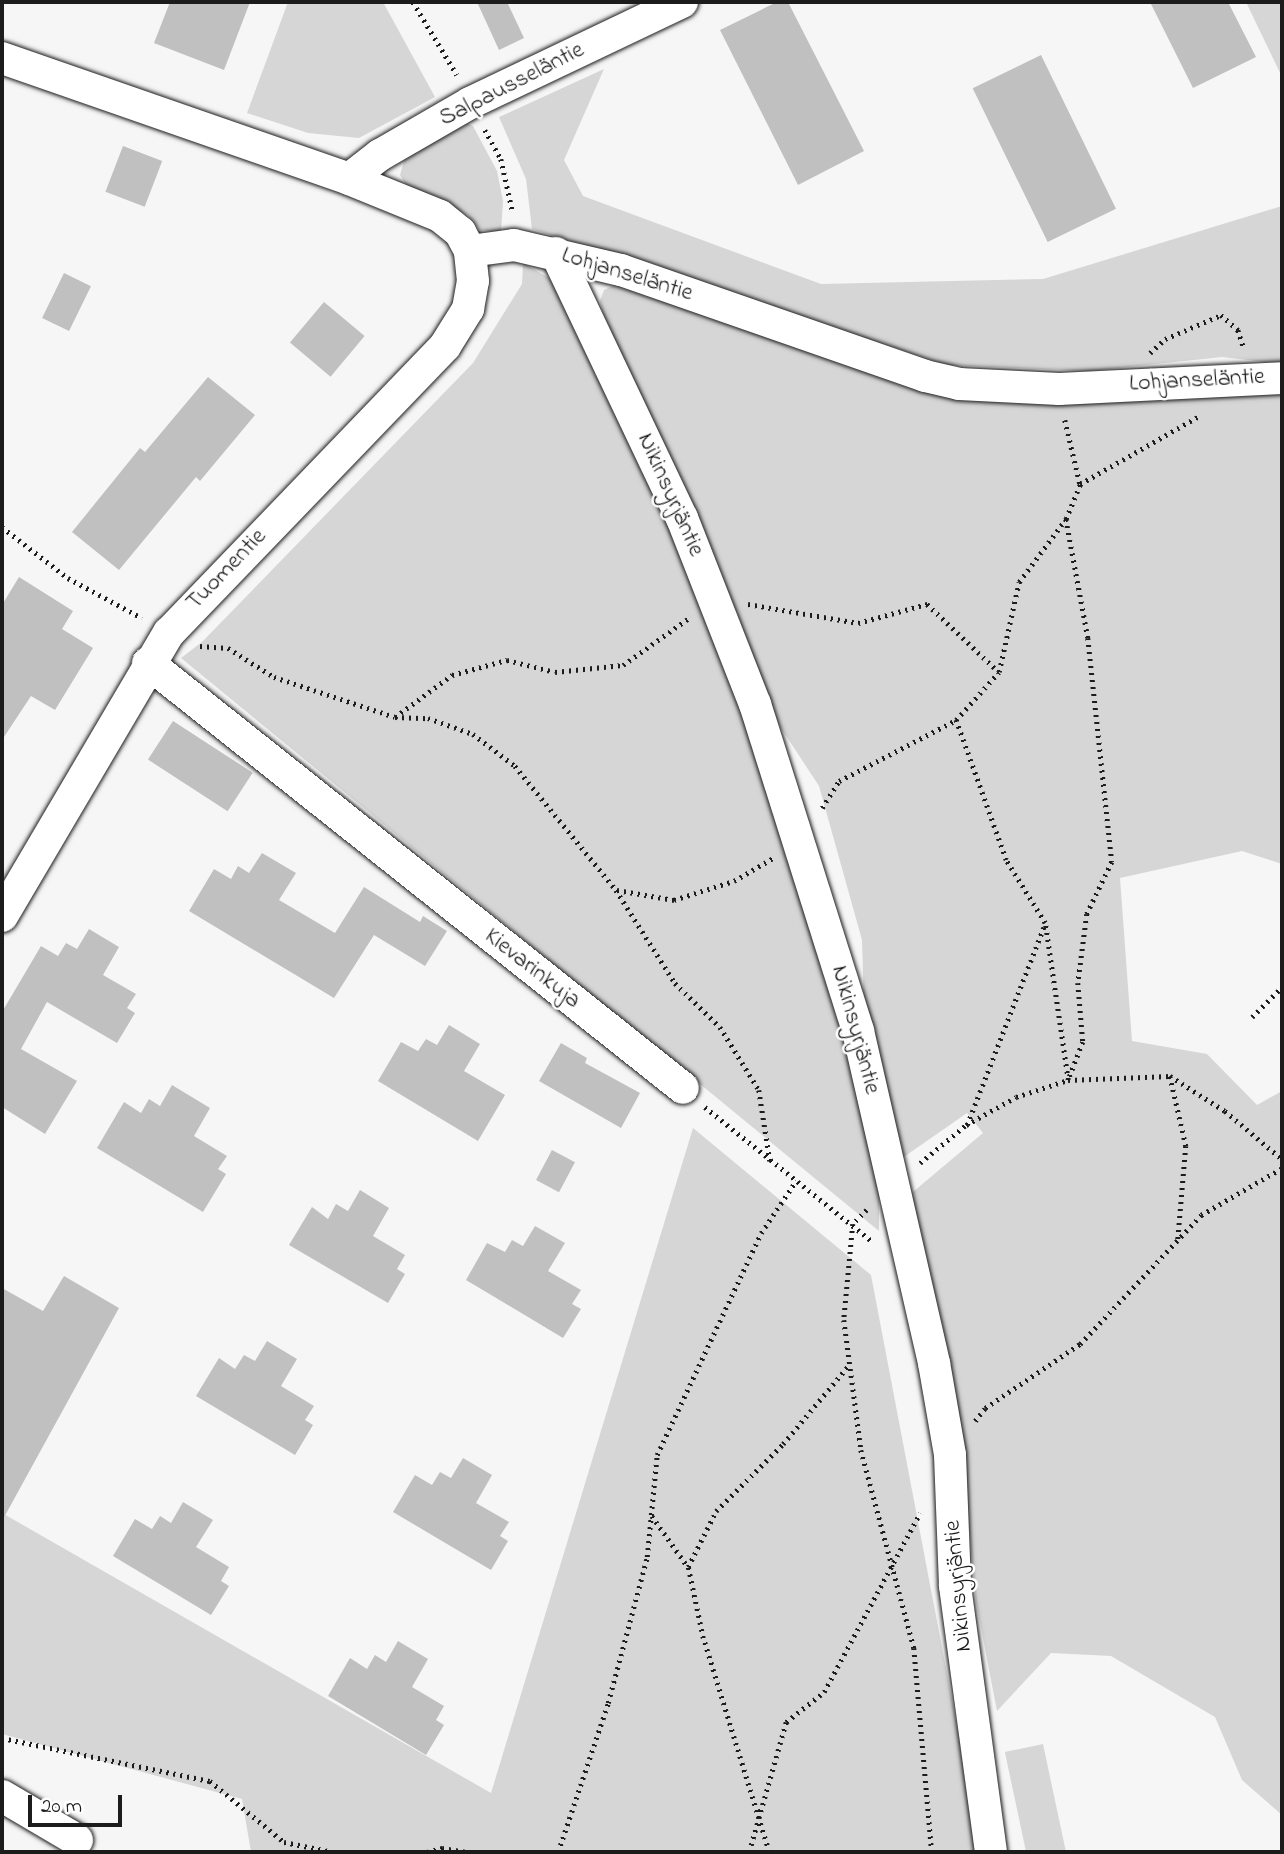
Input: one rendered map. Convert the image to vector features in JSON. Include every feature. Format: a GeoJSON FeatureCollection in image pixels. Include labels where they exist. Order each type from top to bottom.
{"type":"FeatureCollection","features":[{"type":"Feature","properties":{"kind":"street","name":"Salpausseläntie"},"geometry":{"type":"LineString","coordinates":[[349,179],[380,155],[470,103],[682,2]]}},
{"type":"Feature","properties":{"kind":"street"},"geometry":{"type":"LineString","coordinates":[[2,58],[349,179],[440,216],[460,232],[470,251]]}},
{"type":"Feature","properties":{"kind":"street","name":"Lohjanseläntie"},"geometry":{"type":"LineString","coordinates":[[470,251],[514,246],[556,253],[621,270],[925,376],[971,385],[1059,389],[1267,377]]}},
{"type":"Feature","properties":{"kind":"street","name":"Tuomentie"},"geometry":{"type":"LineString","coordinates":[[2,916],[148,663],[169,633],[445,346],[468,309],[473,281],[470,251]]}},
{"type":"Feature","properties":{"kind":"street","name":"Nikinsyrjäntie"},"geometry":{"type":"LineString","coordinates":[[556,253],[682,518],[755,704],[802,841],[858,1031],[912,1277],[934,1363],[950,1455],[955,1586],[991,1852]]}},
{"type":"Feature","properties":{"kind":"street","name":"Kievarinkuja"},"geometry":{"type":"LineString","coordinates":[[148,663],[683,1088]]}},
{"type":"Feature","properties":{"kind":"street"},"geometry":{"type":"LineString","coordinates":[[2,1796],[77,1840]]}},
{"type":"Feature","properties":{"kind":"path"},"geometry":{"type":"LineString","coordinates":[[1132,384],[1145,358],[1165,339],[1221,315],[1238,330],[1267,377]]}},
{"type":"Feature","properties":{"kind":"path"},"geometry":{"type":"LineString","coordinates":[[616,890],[674,900],[734,881],[802,841],[839,781],[956,720],[999,673],[1019,582],[1066,519],[1080,484],[1059,389]]}},
{"type":"Feature","properties":{"kind":"path"},"geometry":{"type":"LineString","coordinates":[[1080,484],[1210,410]]}},
{"type":"Feature","properties":{"kind":"path"},"geometry":{"type":"LineString","coordinates":[[1066,519],[1088,638],[1112,862],[1087,914],[1078,983],[1083,1042],[1069,1080]]}},
{"type":"Feature","properties":{"kind":"path"},"geometry":{"type":"LineString","coordinates":[[2,527],[68,579],[169,633],[199,646],[228,648],[274,677],[395,717],[428,718],[473,734],[515,766],[616,890],[676,983],[720,1027],[759,1090],[770,1161]]}},
{"type":"Feature","properties":{"kind":"path"},"geometry":{"type":"LineString","coordinates":[[395,717],[452,676],[507,660],[555,672],[623,665],[714,600],[858,623],[927,604],[999,673]]}},
{"type":"Feature","properties":{"kind":"path"},"geometry":{"type":"LineString","coordinates":[[956,720],[1006,860],[1045,923],[1069,1080]]}},
{"type":"Feature","properties":{"kind":"path"},"geometry":{"type":"LineString","coordinates":[[966,1125],[1045,923]]}},
{"type":"Feature","properties":{"kind":"path"},"geometry":{"type":"LineString","coordinates":[[1252,1017],[1282,987]]}},
{"type":"Feature","properties":{"kind":"path"},"geometry":{"type":"LineString","coordinates":[[1170,1076],[1186,1146],[1178,1241]]}},
{"type":"Feature","properties":{"kind":"path"},"geometry":{"type":"LineString","coordinates":[[893,1184],[966,1125],[1016,1097],[1069,1080],[1170,1076],[1225,1111],[1282,1159]]}},
{"type":"Feature","properties":{"kind":"path"},"geometry":{"type":"LineString","coordinates":[[683,1088],[770,1161],[853,1224],[912,1277]]}},
{"type":"Feature","properties":{"kind":"path"},"geometry":{"type":"LineString","coordinates":[[950,1455],[985,1408],[1080,1344],[1201,1215],[1282,1168]]}},
{"type":"Feature","properties":{"kind":"path"},"geometry":{"type":"LineString","coordinates":[[558,1852],[608,1703],[647,1557],[657,1455],[761,1233],[796,1181]]}},
{"type":"Feature","properties":{"kind":"path"},"geometry":{"type":"LineString","coordinates":[[853,1224],[844,1320],[861,1450],[914,1648],[932,1852]]}},
{"type":"Feature","properties":{"kind":"path"},"geometry":{"type":"LineString","coordinates":[[688,1567],[716,1511],[783,1444],[850,1364]]}},
{"type":"Feature","properties":{"kind":"path"},"geometry":{"type":"LineString","coordinates":[[652,1514],[688,1567],[702,1638],[769,1852]]}},
{"type":"Feature","properties":{"kind":"path"},"geometry":{"type":"LineString","coordinates":[[749,1852],[786,1722],[824,1692],[890,1570]]}},
{"type":"Feature","properties":{"kind":"path"},"geometry":{"type":"LineString","coordinates":[[2,1738],[210,1781],[284,1842],[333,1852]]}},
{"type":"Feature","properties":{"kind":"path"},"geometry":{"type":"LineString","coordinates":[[427,1852],[442,1848],[467,1852]]}},
{"type":"Feature","properties":{"kind":"shaded area"},"geometry":{"type":"Polygon","coordinates":[[[288,2],[383,2],[435,97],[359,138],[308,133],[247,113],[288,2]]]}},
{"type":"Feature","properties":{"kind":"shaded area"},"geometry":{"type":"Polygon","coordinates":[[[1246,2],[1282,2],[1282,77],[1246,2]]]}},
{"type":"Feature","properties":{"kind":"shaded area"},"geometry":{"type":"Polygon","coordinates":[[[604,69],[564,160],[583,196],[821,284],[1043,279],[1282,206],[1282,364],[1222,357],[1090,371],[947,365],[532,229],[526,179],[499,117],[604,69]]]}},
{"type":"Feature","properties":{"kind":"shaded area"},"geometry":{"type":"Polygon","coordinates":[[[464,122],[473,126],[497,171],[503,201],[501,232],[480,230],[468,215],[406,185],[400,175],[404,161],[418,143],[464,122]]]}},
{"type":"Feature","properties":{"kind":"shaded area"},"geometry":{"type":"Polygon","coordinates":[[[523,263],[549,278],[564,296],[627,426],[763,752],[824,953],[879,1171],[879,1231],[181,658],[202,642],[473,363],[522,284],[523,263]]]}},
{"type":"Feature","properties":{"kind":"shaded area"},"geometry":{"type":"Polygon","coordinates":[[[619,283],[945,395],[990,402],[1282,391],[1282,864],[1242,851],[1120,878],[1132,1041],[1207,1054],[1257,1105],[1282,1091],[1282,1815],[1242,1780],[1215,1717],[1111,1656],[1051,1653],[997,1711],[976,1602],[965,1481],[907,1197],[983,1133],[967,1113],[898,1161],[864,1007],[862,940],[819,786],[779,725],[720,574],[604,316],[600,301],[604,290],[619,283]]]}},
{"type":"Feature","properties":{"kind":"shaded area"},"geometry":{"type":"Polygon","coordinates":[[[693,1128],[871,1275],[981,1852],[251,1852],[242,1799],[2,1734],[2,1513],[491,1793],[693,1128]]]}},
{"type":"Feature","properties":{"kind":"shaded area"},"geometry":{"type":"Polygon","coordinates":[[[1043,1744],[1066,1852],[1026,1852],[1005,1752],[1043,1744]]]}},
{"type":"Feature","properties":{"kind":"building"},"geometry":{"type":"Polygon","coordinates":[[[170,2],[250,2],[224,70],[154,43],[170,2]]]}},
{"type":"Feature","properties":{"kind":"building"},"geometry":{"type":"Polygon","coordinates":[[[477,2],[507,2],[524,38],[499,50],[477,2]]]}},
{"type":"Feature","properties":{"kind":"building"},"geometry":{"type":"Polygon","coordinates":[[[777,2],[788,2],[864,151],[798,185],[720,30],[777,2]]]}},
{"type":"Feature","properties":{"kind":"building"},"geometry":{"type":"Polygon","coordinates":[[[1150,2],[1228,2],[1256,57],[1193,88],[1150,2]]]}},
{"type":"Feature","properties":{"kind":"building"},"geometry":{"type":"Polygon","coordinates":[[[1041,55],[1116,209],[1048,242],[973,88],[1041,55]]]}},
{"type":"Feature","properties":{"kind":"building"},"geometry":{"type":"Polygon","coordinates":[[[123,146],[162,161],[145,207],[105,192],[123,146]]]}},
{"type":"Feature","properties":{"kind":"building"},"geometry":{"type":"Polygon","coordinates":[[[64,273],[91,286],[69,331],[42,318],[64,273]]]}},
{"type":"Feature","properties":{"kind":"building"},"geometry":{"type":"Polygon","coordinates":[[[324,302],[365,336],[331,377],[290,343],[324,302]]]}},
{"type":"Feature","properties":{"kind":"building"},"geometry":{"type":"Polygon","coordinates":[[[208,377],[255,415],[200,481],[196,477],[119,570],[72,532],[140,448],[145,452],[208,377]]]}},
{"type":"Feature","properties":{"kind":"building"},"geometry":{"type":"Polygon","coordinates":[[[19,577],[73,611],[62,629],[93,648],[55,710],[31,696],[2,740],[2,605],[19,577]]]}},
{"type":"Feature","properties":{"kind":"building"},"geometry":{"type":"Polygon","coordinates":[[[173,721],[253,773],[228,811],[148,760],[173,721]]]}},
{"type":"Feature","properties":{"kind":"building"},"geometry":{"type":"Polygon","coordinates":[[[262,853],[296,873],[279,900],[335,933],[364,887],[420,922],[423,916],[447,931],[425,966],[374,935],[334,998],[189,911],[214,869],[231,879],[238,866],[249,873],[262,853]]]}},
{"type":"Feature","properties":{"kind":"building"},"geometry":{"type":"Polygon","coordinates":[[[89,929],[119,947],[103,975],[136,994],[127,1008],[135,1013],[117,1043],[47,1002],[21,1049],[77,1081],[45,1134],[2,1107],[2,1012],[41,946],[58,956],[66,943],[77,949],[89,929]]]}},
{"type":"Feature","properties":{"kind":"building"},"geometry":{"type":"Polygon","coordinates":[[[449,1025],[480,1044],[464,1071],[505,1095],[478,1141],[378,1081],[401,1042],[418,1051],[426,1039],[437,1045],[449,1025]]]}},
{"type":"Feature","properties":{"kind":"building"},"geometry":{"type":"Polygon","coordinates":[[[561,1043],[587,1058],[585,1063],[640,1093],[621,1128],[539,1081],[561,1043]]]}},
{"type":"Feature","properties":{"kind":"building"},"geometry":{"type":"Polygon","coordinates":[[[172,1085],[210,1108],[194,1136],[227,1156],[218,1169],[226,1174],[203,1212],[97,1148],[124,1102],[141,1113],[149,1099],[160,1106],[172,1085]]]}},
{"type":"Feature","properties":{"kind":"building"},"geometry":{"type":"Polygon","coordinates":[[[552,1150],[575,1162],[559,1192],[536,1180],[552,1150]]]}},
{"type":"Feature","properties":{"kind":"building"},"geometry":{"type":"Polygon","coordinates":[[[360,1190],[389,1208],[373,1236],[405,1255],[397,1269],[405,1274],[388,1303],[289,1245],[312,1207],[328,1219],[336,1204],[348,1211],[360,1190]]]}},
{"type":"Feature","properties":{"kind":"building"},"geometry":{"type":"Polygon","coordinates":[[[535,1226],[565,1243],[548,1271],[581,1290],[572,1304],[581,1309],[563,1338],[466,1280],[487,1243],[505,1252],[512,1240],[523,1246],[535,1226]]]}},
{"type":"Feature","properties":{"kind":"building"},"geometry":{"type":"Polygon","coordinates":[[[64,1276],[119,1308],[2,1521],[2,1288],[43,1311],[64,1276]]]}},
{"type":"Feature","properties":{"kind":"building"},"geometry":{"type":"Polygon","coordinates":[[[267,1341],[297,1359],[281,1386],[314,1406],[305,1420],[313,1425],[295,1455],[196,1396],[219,1358],[235,1369],[244,1355],[255,1361],[267,1341]]]}},
{"type":"Feature","properties":{"kind":"building"},"geometry":{"type":"Polygon","coordinates":[[[463,1458],[492,1475],[476,1503],[509,1522],[500,1536],[508,1541],[491,1570],[393,1512],[415,1475],[432,1485],[440,1472],[451,1478],[463,1458]]]}},
{"type":"Feature","properties":{"kind":"building"},"geometry":{"type":"Polygon","coordinates":[[[183,1502],[213,1520],[196,1547],[229,1567],[221,1581],[229,1586],[211,1615],[113,1556],[135,1519],[152,1529],[160,1516],[171,1523],[183,1502]]]}},
{"type":"Feature","properties":{"kind":"building"},"geometry":{"type":"Polygon","coordinates":[[[398,1641],[428,1659],[412,1687],[444,1706],[436,1720],[444,1725],[426,1755],[328,1696],[350,1658],[367,1669],[375,1655],[386,1662],[398,1641]]]}}]}
